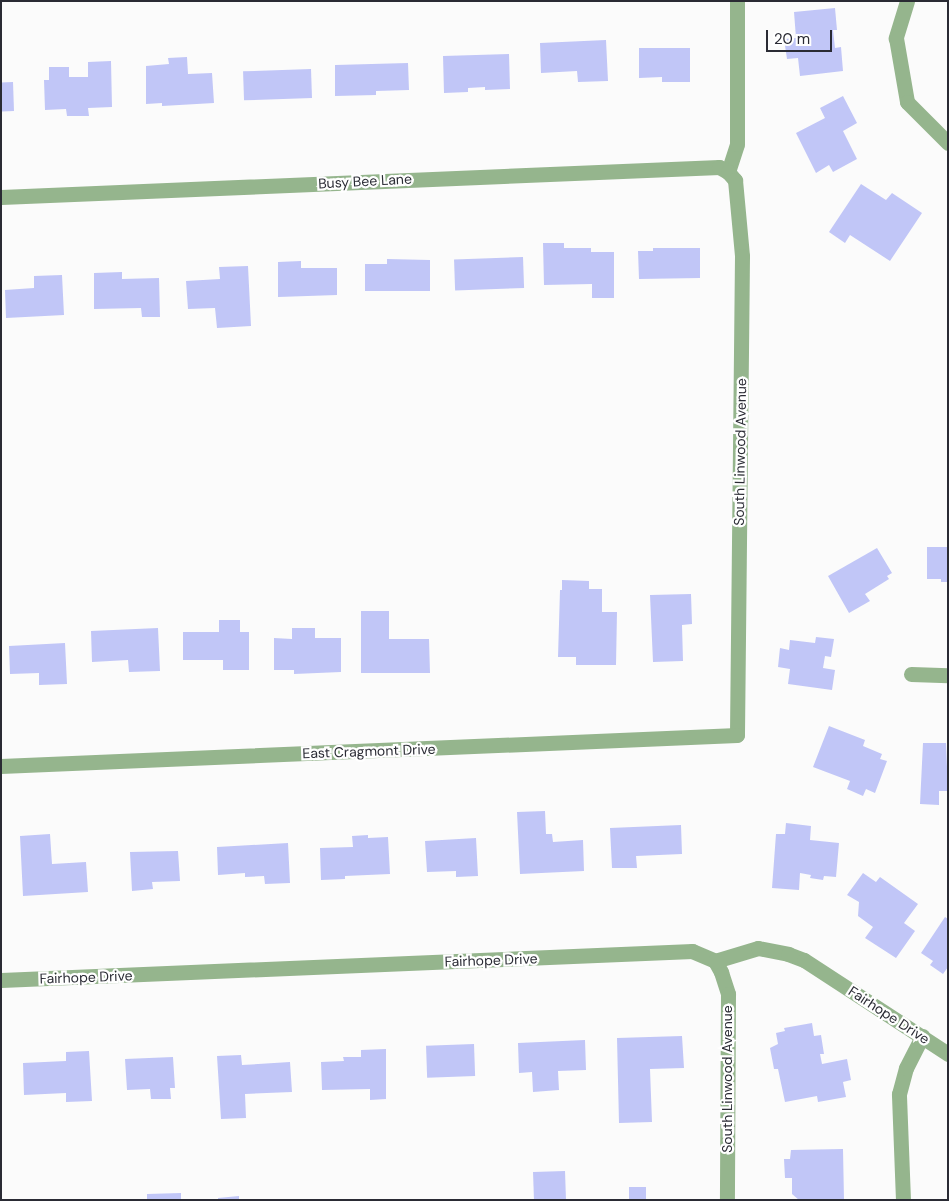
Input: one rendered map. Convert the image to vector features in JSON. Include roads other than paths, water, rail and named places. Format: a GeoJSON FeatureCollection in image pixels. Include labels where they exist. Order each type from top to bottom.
{"type":"FeatureCollection","features":[{"type":"Feature","properties":{"kind":"street"},"geometry":{"type":"LineString","coordinates":[[728,172],[738,144],[738,1]]}},
{"type":"Feature","properties":{"kind":"street"},"geometry":{"type":"LineString","coordinates":[[907,1],[896,38],[907,102],[948,143]]}},
{"type":"Feature","properties":{"kind":"street","name":"Busy Bee Lane"},"geometry":{"type":"LineString","coordinates":[[1,198],[706,166],[718,167],[728,172]]}},
{"type":"Feature","properties":{"kind":"street","name":"South Linwood Avenue"},"geometry":{"type":"LineString","coordinates":[[728,172],[735,180],[738,192],[742,256],[737,735]]}},
{"type":"Feature","properties":{"kind":"street"},"geometry":{"type":"LineString","coordinates":[[910,674],[948,675]]}},
{"type":"Feature","properties":{"kind":"street","name":"East Cragmont Drive"},"geometry":{"type":"LineString","coordinates":[[1,766],[737,735]]}},
{"type":"Feature","properties":{"kind":"street","name":"Fairhope Drive"},"geometry":{"type":"LineString","coordinates":[[1,980],[692,951],[715,961],[758,948],[788,954],[804,960],[948,1054]]}},
{"type":"Feature","properties":{"kind":"street","name":"South Linwood Avenue"},"geometry":{"type":"LineString","coordinates":[[715,961],[721,972],[728,994],[727,1200]]}},
{"type":"Feature","properties":{"kind":"street"},"geometry":{"type":"LineString","coordinates":[[902,1200],[899,1094],[906,1068],[922,1036]]}}]}
